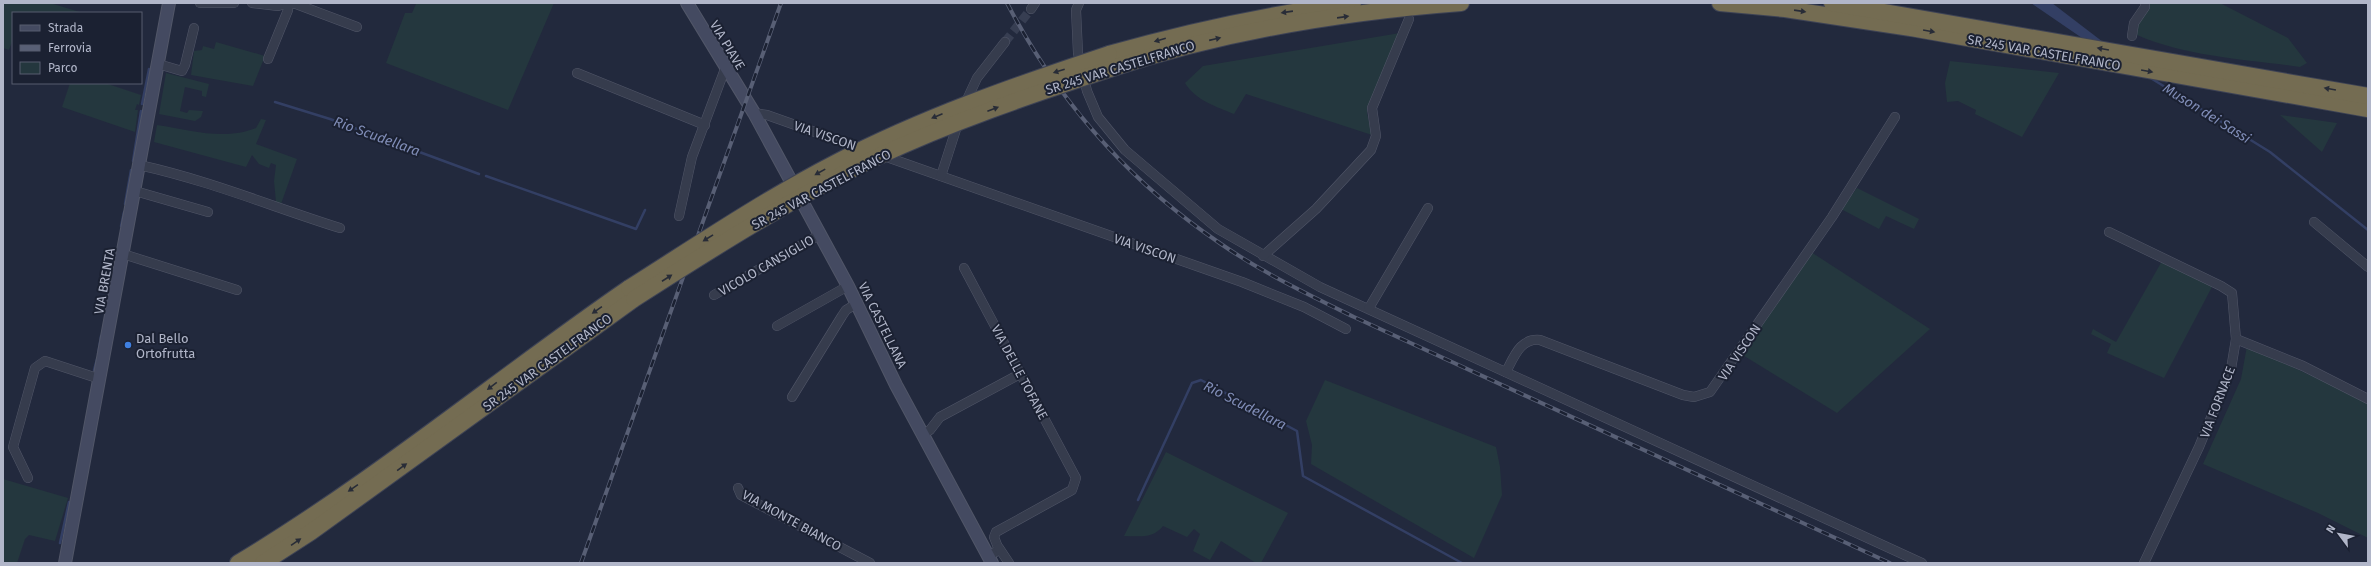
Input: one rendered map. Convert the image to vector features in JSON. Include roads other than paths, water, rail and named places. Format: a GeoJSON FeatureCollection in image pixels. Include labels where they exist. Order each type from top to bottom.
{"type":"FeatureCollection","features":[{"type":"Feature","properties":{"kind":"highway","name":"SR 245 VAR CASTELFRANCO"},"geometry":{"type":"LineString","coordinates":[[238,563],[261,556],[311,532],[632,294],[760,221],[876,158],[1110,61],[1226,24],[1282,12],[1353,3]]}},
{"type":"Feature","properties":{"kind":"highway","name":"SR 245 VAR CASTELFRANCO"},"geometry":{"type":"LineString","coordinates":[[1110,61],[1178,48],[1282,25],[1461,3]]}},
{"type":"Feature","properties":{"kind":"highway","name":"SR 245 VAR CASTELFRANCO"},"geometry":{"type":"LineString","coordinates":[[1720,3],[1851,18],[2368,109]]}},
{"type":"Feature","properties":{"kind":"highway","name":"SR 245 VAR CASTELFRANCO"},"geometry":{"type":"LineString","coordinates":[[1832,3],[1999,30],[2368,96]]}},
{"type":"Feature","properties":{"kind":"street","name":"VIA BRENTA"},"geometry":{"type":"LineString","coordinates":[[65,563],[124,252],[169,3]]}},
{"type":"Feature","properties":{"kind":"street"},"geometry":{"type":"LineString","coordinates":[[200,3],[234,3]]}},
{"type":"Feature","properties":{"kind":"street"},"geometry":{"type":"LineString","coordinates":[[252,3],[278,6],[287,3],[296,4],[357,27]]}},
{"type":"Feature","properties":{"kind":"street"},"geometry":{"type":"LineString","coordinates":[[268,59],[288,10],[287,3]]}},
{"type":"Feature","properties":{"kind":"street","name":"VIA PIAVE"},"geometry":{"type":"LineString","coordinates":[[686,3],[725,69],[746,100]]}},
{"type":"Feature","properties":{"kind":"street"},"geometry":{"type":"LineString","coordinates":[[1078,3],[1076,10],[1078,53],[1087,91],[1098,117],[1125,150],[1218,229],[1262,256],[1320,286],[1922,563]]}},
{"type":"Feature","properties":{"kind":"street"},"geometry":{"type":"LineString","coordinates":[[2132,36],[2134,23],[2145,7],[2145,3]]}},
{"type":"Feature","properties":{"kind":"street"},"geometry":{"type":"LineString","coordinates":[[1262,256],[1316,209],[1371,150],[1376,136],[1372,108],[1409,19]]}},
{"type":"Feature","properties":{"kind":"street"},"geometry":{"type":"LineString","coordinates":[[158,64],[182,70],[186,65],[194,28]]}},
{"type":"Feature","properties":{"kind":"street"},"geometry":{"type":"LineString","coordinates":[[941,176],[967,97],[977,78],[1005,42]]}},
{"type":"Feature","properties":{"kind":"street"},"geometry":{"type":"LineString","coordinates":[[679,216],[692,157],[725,69]]}},
{"type":"Feature","properties":{"kind":"street"},"geometry":{"type":"LineString","coordinates":[[577,73],[705,125]]}},
{"type":"Feature","properties":{"kind":"street","name":"VIA CASTELLANA"},"geometry":{"type":"LineString","coordinates":[[746,100],[754,112],[819,235],[848,286],[922,434],[990,559]]}},
{"type":"Feature","properties":{"kind":"street","name":"VIA VISCON"},"geometry":{"type":"LineString","coordinates":[[754,112],[767,115],[1275,294],[1346,329]]}},
{"type":"Feature","properties":{"kind":"street","name":"VIA VISCON"},"geometry":{"type":"LineString","coordinates":[[1506,372],[1524,342],[1532,339],[1540,340],[1683,395],[1694,397],[1710,392],[1832,217],[1895,117]]}},
{"type":"Feature","properties":{"kind":"street"},"geometry":{"type":"LineString","coordinates":[[139,165],[164,170],[231,190],[340,228]]}},
{"type":"Feature","properties":{"kind":"street"},"geometry":{"type":"LineString","coordinates":[[135,191],[208,212]]}},
{"type":"Feature","properties":{"kind":"street"},"geometry":{"type":"LineString","coordinates":[[1369,308],[1428,208]]}},
{"type":"Feature","properties":{"kind":"street"},"geometry":{"type":"LineString","coordinates":[[2314,222],[2368,267]]}},
{"type":"Feature","properties":{"kind":"street","name":"VIA FORNACE"},"geometry":{"type":"LineString","coordinates":[[2109,232],[2232,293],[2236,339],[2231,369],[2220,399],[2144,563]]}},
{"type":"Feature","properties":{"kind":"street","name":"VICOLO CANSIGLIO"},"geometry":{"type":"LineString","coordinates":[[714,295],[819,235]]}},
{"type":"Feature","properties":{"kind":"street"},"geometry":{"type":"LineString","coordinates":[[124,252],[237,290]]}},
{"type":"Feature","properties":{"kind":"street","name":"VIA DELLE TOFANE"},"geometry":{"type":"LineString","coordinates":[[964,268],[1076,475],[1077,482],[1072,490],[996,532],[994,537],[999,548]]}},
{"type":"Feature","properties":{"kind":"street"},"geometry":{"type":"LineString","coordinates":[[777,326],[848,286]]}},
{"type":"Feature","properties":{"kind":"street"},"geometry":{"type":"LineString","coordinates":[[792,397],[846,310],[856,304]]}},
{"type":"Feature","properties":{"kind":"street"},"geometry":{"type":"LineString","coordinates":[[2236,339],[2303,366],[2368,399]]}},
{"type":"Feature","properties":{"kind":"street"},"geometry":{"type":"LineString","coordinates":[[28,478],[13,447],[35,368],[44,361],[100,379]]}},
{"type":"Feature","properties":{"kind":"street"},"geometry":{"type":"LineString","coordinates":[[922,434],[930,430],[940,418],[1020,374]]}},
{"type":"Feature","properties":{"kind":"street","name":"VIA MONTE BIANCO"},"geometry":{"type":"LineString","coordinates":[[738,488],[741,495],[870,563]]}},
{"type":"Feature","properties":{"kind":"street"},"geometry":{"type":"LineString","coordinates":[[990,559],[999,548],[1009,563]]}},
{"type":"Feature","properties":{"kind":"water"},"geometry":{"type":"Polygon","coordinates":[[[2031,3],[2052,3],[2103,42],[2082,38],[2031,3]]]}},
{"type":"Feature","properties":{"kind":"waterway"},"geometry":{"type":"LineString","coordinates":[[142,104],[149,69]]}},
{"type":"Feature","properties":{"kind":"waterway","name":"Muson dei Sassi"},"geometry":{"type":"LineString","coordinates":[[2149,77],[2270,152],[2368,230]]}},
{"type":"Feature","properties":{"kind":"waterway","name":"Rio Scudellara"},"geometry":{"type":"LineString","coordinates":[[275,102],[330,119],[479,174]]}},
{"type":"Feature","properties":{"kind":"waterway"},"geometry":{"type":"LineString","coordinates":[[133,161],[141,111]]}},
{"type":"Feature","properties":{"kind":"waterway"},"geometry":{"type":"LineString","coordinates":[[125,204],[131,170]]}},
{"type":"Feature","properties":{"kind":"waterway","name":"Rio Scudellara"},"geometry":{"type":"LineString","coordinates":[[486,176],[636,229],[645,210]]}},
{"type":"Feature","properties":{"kind":"waterway"},"geometry":{"type":"LineString","coordinates":[[121,226],[124,212]]}},
{"type":"Feature","properties":{"kind":"waterway"},"geometry":{"type":"LineString","coordinates":[[110,285],[113,270]]}},
{"type":"Feature","properties":{"kind":"waterway"},"geometry":{"type":"LineString","coordinates":[[98,354],[101,336]]}},
{"type":"Feature","properties":{"kind":"waterway"},"geometry":{"type":"LineString","coordinates":[[94,370],[97,359]]}},
{"type":"Feature","properties":{"kind":"waterway","name":"Rio Scudellara"},"geometry":{"type":"LineString","coordinates":[[1138,500],[1192,383],[1201,380],[1297,431],[1303,476],[1462,563]]}},
{"type":"Feature","properties":{"kind":"waterway"},"geometry":{"type":"LineString","coordinates":[[60,543],[69,502]]}},
{"type":"Feature","properties":{"kind":"tunnel"},"geometry":{"type":"LineString","coordinates":[[1005,42],[1031,9]]}},
{"type":"Feature","properties":{"kind":"railway"},"geometry":{"type":"LineString","coordinates":[[581,563],[781,3]]}},
{"type":"Feature","properties":{"kind":"railway"},"geometry":{"type":"LineString","coordinates":[[1007,3],[1027,39],[1049,73],[1073,106],[1099,137],[1127,167],[1156,194],[1188,220],[1237,255],[1286,283],[1354,317],[1890,563]]}},
{"type":"Feature","properties":{"kind":"place","name":"Dal Bello Ortofrutta"},"geometry":{"type":"Point","coordinates":[128,345]}}]}
